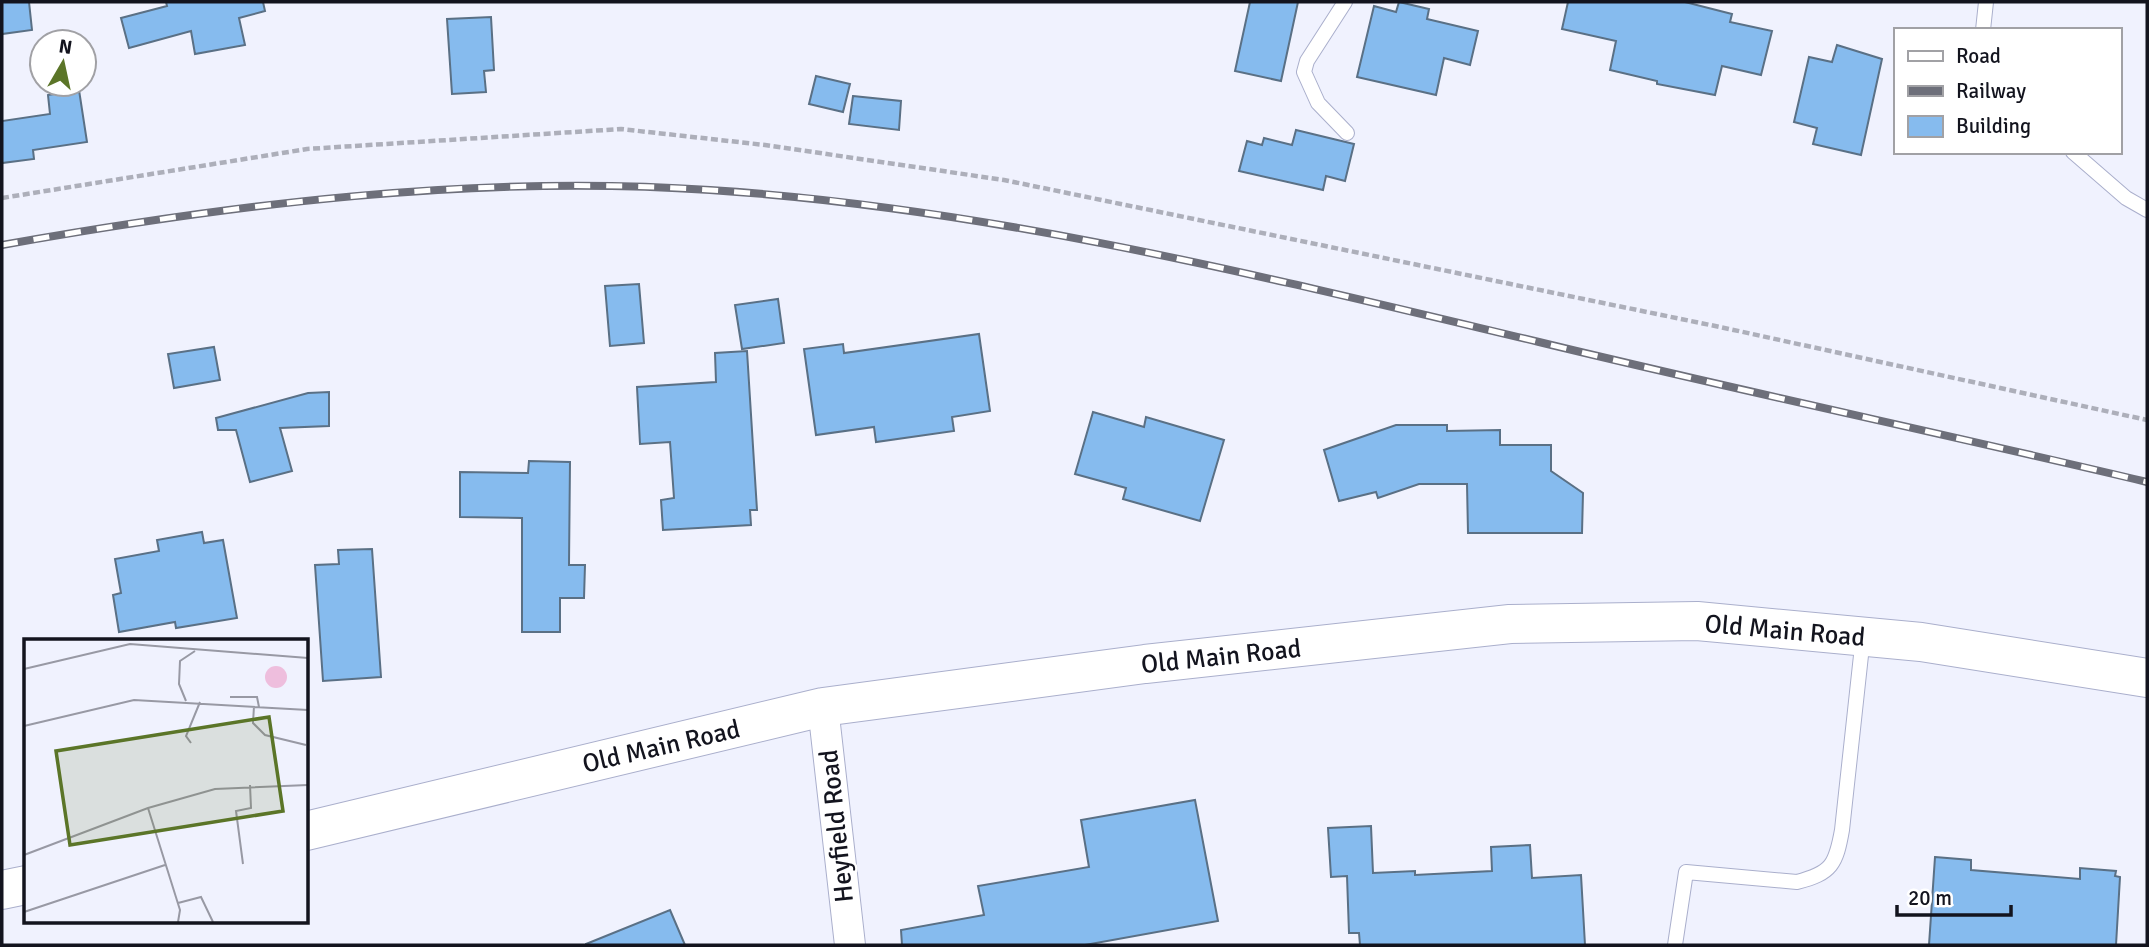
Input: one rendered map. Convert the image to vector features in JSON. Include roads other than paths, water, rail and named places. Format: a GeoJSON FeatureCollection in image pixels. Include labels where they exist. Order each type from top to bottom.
{"type":"FeatureCollection","features":[{"type":"Feature","properties":{"kind":"street","name":"Old Main Road"},"geometry":{"type":"LineString","coordinates":[[308,831],[823,707],[1145,664],[1510,624],[1698,621],[1921,642],[2147,678]]}},
{"type":"Feature","properties":{"kind":"street","name":"Heyfield Road"},"geometry":{"type":"LineString","coordinates":[[823,707],[850,945]]}},
{"type":"Feature","properties":{"kind":"street"},"geometry":{"type":"LineString","coordinates":[[2,890],[24,885]]}},
{"type":"Feature","properties":{"kind":"lane"},"geometry":{"type":"LineString","coordinates":[[1345,2],[1307,61],[1304,72],[1318,103],[1347,133]]}},
{"type":"Feature","properties":{"kind":"lane"},"geometry":{"type":"LineString","coordinates":[[1983,28],[1986,2]]}},
{"type":"Feature","properties":{"kind":"lane"},"geometry":{"type":"LineString","coordinates":[[2075,154],[2126,198],[2147,210]]}},
{"type":"Feature","properties":{"kind":"lane"},"geometry":{"type":"LineString","coordinates":[[1675,945],[1686,872],[1797,882],[1814,877],[1832,866],[1842,830],[1863,637]]}},
{"type":"Feature","properties":{"kind":"railway"},"geometry":{"type":"LineString","coordinates":[[2,245],[266,205],[443,190],[621,186],[815,199],[920,212],[1128,248],[1334,293],[2147,482]]}}]}
